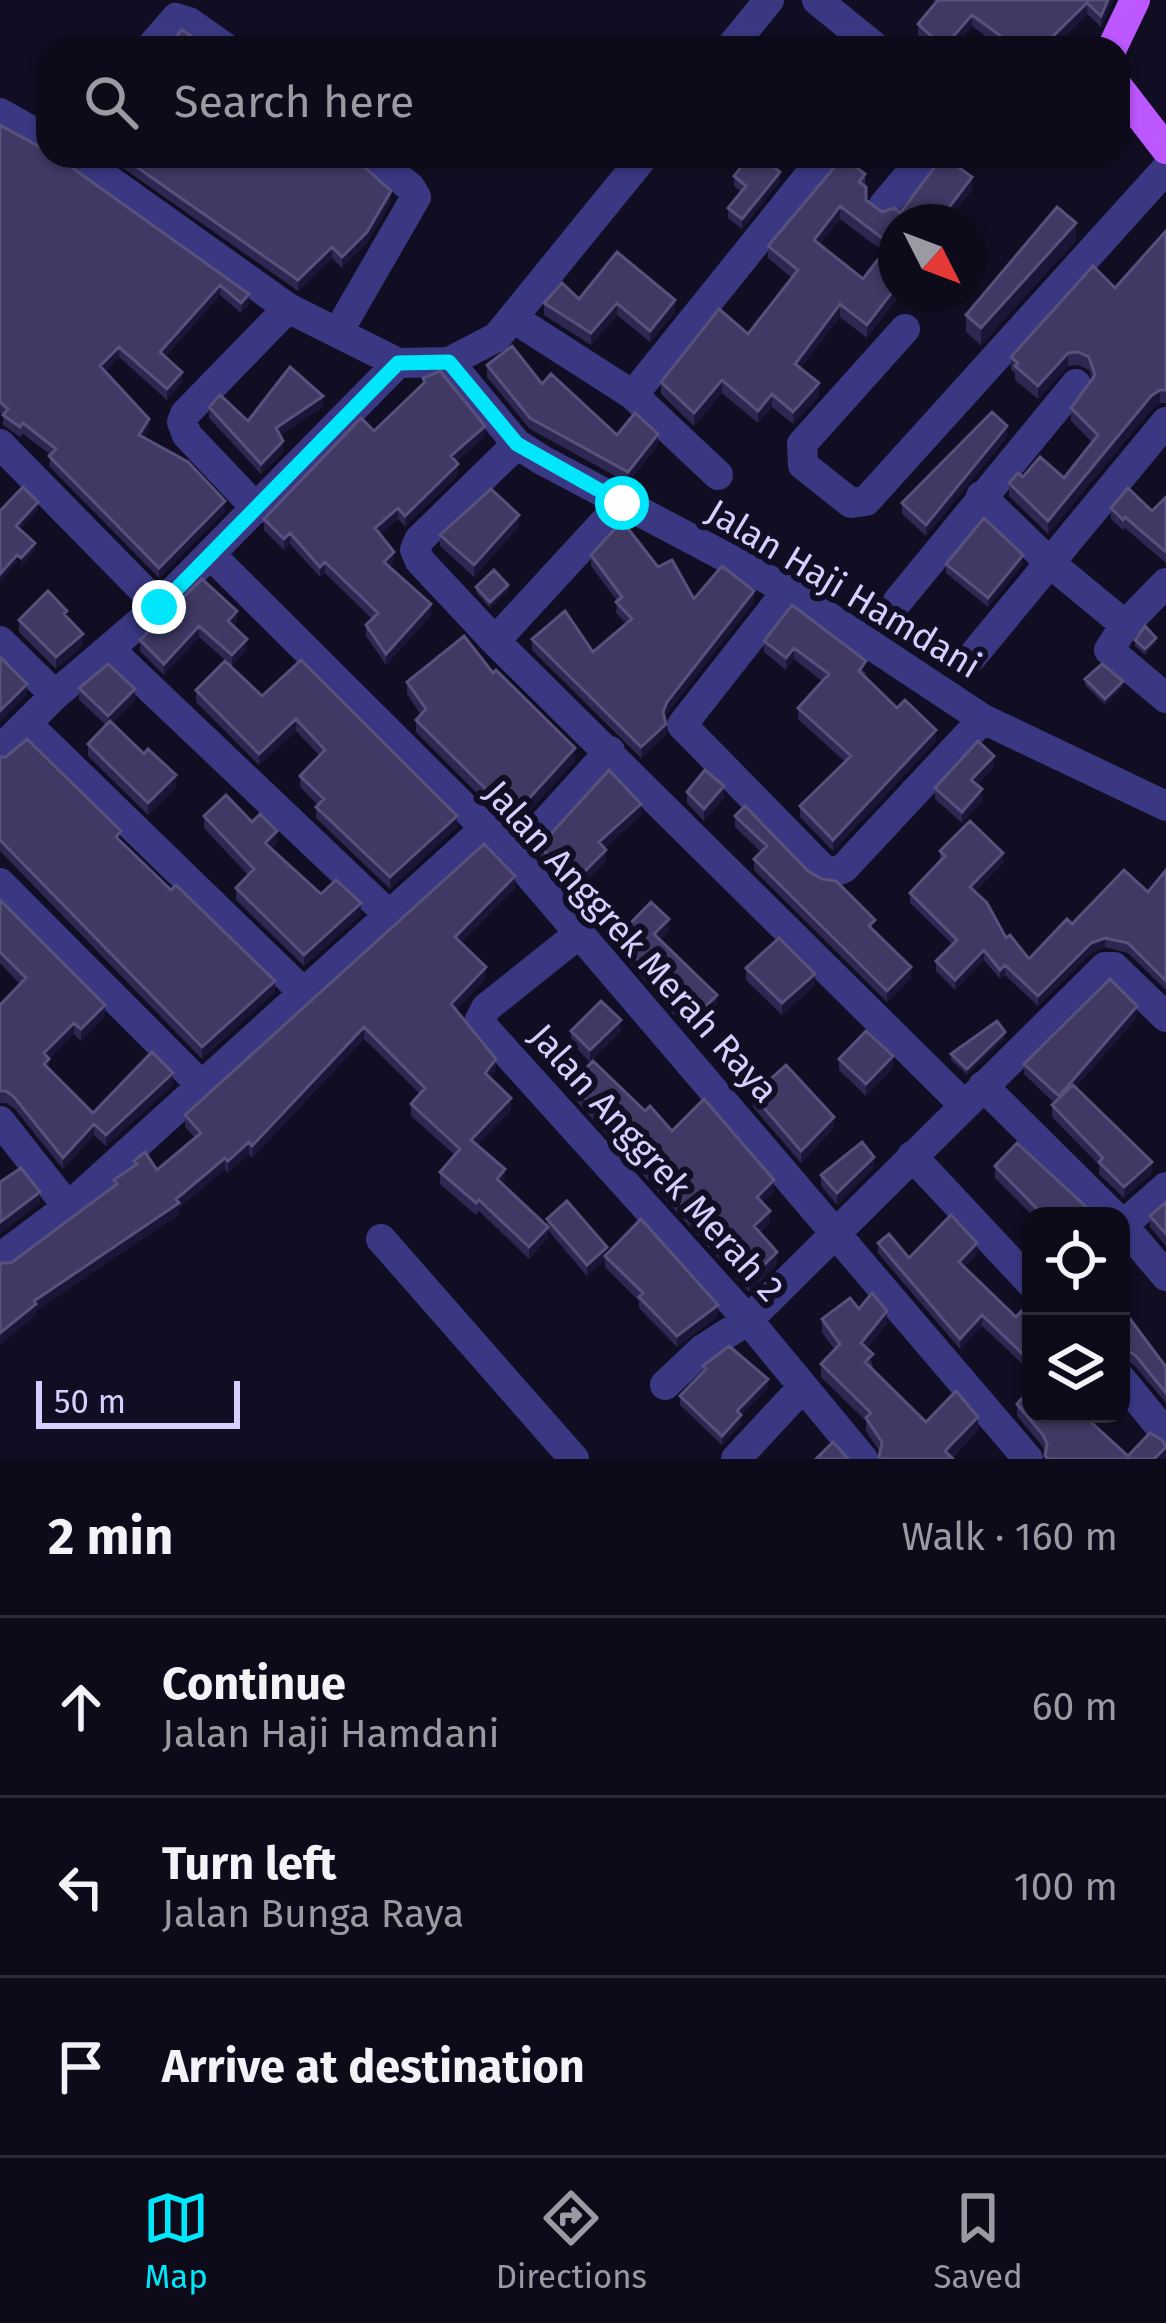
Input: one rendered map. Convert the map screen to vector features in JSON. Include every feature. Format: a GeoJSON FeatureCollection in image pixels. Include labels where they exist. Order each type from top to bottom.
{"type":"FeatureCollection","features":[{"type":"Feature","properties":{"kind":"main road"},"geometry":{"type":"LineString","coordinates":[[1118,36],[1136,0]]}},
{"type":"Feature","properties":{"kind":"main road"},"geometry":{"type":"LineString","coordinates":[[1130,104],[1166,148]]}},
{"type":"Feature","properties":{"kind":"street"},"geometry":{"type":"LineString","coordinates":[[740,36],[769,0]]}},
{"type":"Feature","properties":{"kind":"street"},"geometry":{"type":"LineString","coordinates":[[817,0],[861,36]]}},
{"type":"Feature","properties":{"kind":"street"},"geometry":{"type":"LineString","coordinates":[[160,36],[176,18],[209,36]]}},
{"type":"Feature","properties":{"kind":"street"},"geometry":{"type":"LineString","coordinates":[[0,113],[36,133]]}},
{"type":"Feature","properties":{"kind":"street"},"geometry":{"type":"LineString","coordinates":[[92,168],[289,308],[398,363],[449,362],[497,337],[634,168]]}},
{"type":"Feature","properties":{"kind":"street"},"geometry":{"type":"LineString","coordinates":[[338,332],[416,197],[387,168]]}},
{"type":"Feature","properties":{"kind":"street"},"geometry":{"type":"LineString","coordinates":[[633,395],[815,168]]}},
{"type":"Feature","properties":{"kind":"street"},"geometry":{"type":"LineString","coordinates":[[886,204],[916,168]]}},
{"type":"Feature","properties":{"kind":"street"},"geometry":{"type":"LineString","coordinates":[[905,328],[802,444],[803,465],[851,503],[866,501],[1166,169]]}},
{"type":"Feature","properties":{"kind":"street"},"geometry":{"type":"LineString","coordinates":[[257,508],[187,435],[182,422],[184,413],[289,308]]}},
{"type":"Feature","properties":{"kind":"street"},"geometry":{"type":"LineString","coordinates":[[513,318],[633,395],[718,475]]}},
{"type":"Feature","properties":{"kind":"street","name":"Jalan Haji Hamdani"},"geometry":{"type":"LineString","coordinates":[[449,362],[517,444],[788,590],[983,719],[1166,806]]}},
{"type":"Feature","properties":{"kind":"street"},"geometry":{"type":"LineString","coordinates":[[0,750],[55,695],[159,607],[398,363]]}},
{"type":"Feature","properties":{"kind":"street"},"geometry":{"type":"LineString","coordinates":[[898,601],[1076,384]]}},
{"type":"Feature","properties":{"kind":"street"},"geometry":{"type":"LineString","coordinates":[[971,658],[1163,431]]}},
{"type":"Feature","properties":{"kind":"street"},"geometry":{"type":"LineString","coordinates":[[0,444],[159,607]]}},
{"type":"Feature","properties":{"kind":"street"},"geometry":{"type":"LineString","coordinates":[[517,444],[419,540],[415,550],[420,561],[495,641],[973,1095],[1102,1207]]}},
{"type":"Feature","properties":{"kind":"street"},"geometry":{"type":"LineString","coordinates":[[982,496],[1050,563],[1125,625]]}},
{"type":"Feature","properties":{"kind":"street"},"geometry":{"type":"LineString","coordinates":[[495,641],[622,503]]}},
{"type":"Feature","properties":{"kind":"street","name":"Jalan Anggrek Merah Raya"},"geometry":{"type":"LineString","coordinates":[[212,555],[514,857],[1028,1459]]}},
{"type":"Feature","properties":{"kind":"street"},"geometry":{"type":"LineString","coordinates":[[1166,583],[1125,625],[1109,650],[1166,698]]}},
{"type":"Feature","properties":{"kind":"street"},"geometry":{"type":"LineString","coordinates":[[788,590],[682,725],[822,868],[831,873],[844,868],[983,719]]}},
{"type":"Feature","properties":{"kind":"street"},"geometry":{"type":"LineString","coordinates":[[0,641],[55,695]]}},
{"type":"Feature","properties":{"kind":"street"},"geometry":{"type":"LineString","coordinates":[[109,649],[388,914]]}},
{"type":"Feature","properties":{"kind":"street"},"geometry":{"type":"LineString","coordinates":[[27,724],[302,991]]}},
{"type":"Feature","properties":{"kind":"street"},"geometry":{"type":"LineString","coordinates":[[514,857],[610,751]]}},
{"type":"Feature","properties":{"kind":"street"},"geometry":{"type":"LineString","coordinates":[[0,1258],[68,1208],[483,830]]}},
{"type":"Feature","properties":{"kind":"street"},"geometry":{"type":"LineString","coordinates":[[0,883],[202,1086]]}},
{"type":"Feature","properties":{"kind":"street","name":"Jalan Anggrek Merah 2"},"geometry":{"type":"LineString","coordinates":[[580,933],[486,1009],[478,1022],[748,1321],[863,1459]]}},
{"type":"Feature","properties":{"kind":"street"},"geometry":{"type":"LineString","coordinates":[[664,1385],[703,1349],[748,1321],[1108,966],[1166,1017]]}},
{"type":"Feature","properties":{"kind":"street"},"geometry":{"type":"LineString","coordinates":[[0,1121],[68,1208]]}},
{"type":"Feature","properties":{"kind":"street"},"geometry":{"type":"LineString","coordinates":[[912,1156],[1022,1273]]}},
{"type":"Feature","properties":{"kind":"street"},"geometry":{"type":"LineString","coordinates":[[1130,1214],[1166,1187]]}},
{"type":"Feature","properties":{"kind":"street"},"geometry":{"type":"LineString","coordinates":[[1130,1235],[1166,1276]]}},
{"type":"Feature","properties":{"kind":"street"},"geometry":{"type":"LineString","coordinates":[[381,1239],[574,1459]]}},
{"type":"Feature","properties":{"kind":"street"},"geometry":{"type":"LineString","coordinates":[[736,1459],[802,1388]]}},
{"type":"Feature","properties":{"kind":"street"},"geometry":{"type":"LineString","coordinates":[[1130,1390],[1166,1433]]}},
{"type":"Feature","properties":{"kind":"building"},"geometry":{"type":"Polygon","coordinates":[[[938,0],[1108,0],[1101,16],[1087,3],[1053,36],[1001,36],[972,15],[954,36],[932,36],[918,24],[938,0]]]}},
{"type":"Feature","properties":{"kind":"building"},"geometry":{"type":"Polygon","coordinates":[[[0,125],[36,145],[36,168],[72,168],[249,294],[241,303],[220,285],[160,352],[182,372],[167,389],[119,347],[100,366],[149,419],[139,435],[188,462],[225,501],[159,568],[49,456],[56,449],[23,423],[20,427],[3,415],[8,409],[0,402],[0,125]]]}},
{"type":"Feature","properties":{"kind":"building"},"geometry":{"type":"Polygon","coordinates":[[[138,168],[366,168],[391,191],[367,232],[342,257],[332,247],[298,280],[138,168]]]}},
{"type":"Feature","properties":{"kind":"building"},"geometry":{"type":"Polygon","coordinates":[[[740,168],[780,172],[742,219],[728,208],[746,186],[734,176],[740,168]]]}},
{"type":"Feature","properties":{"kind":"building"},"geometry":{"type":"Polygon","coordinates":[[[834,168],[857,168],[865,174],[859,182],[866,187],[866,200],[878,209],[878,235],[840,206],[814,240],[863,279],[878,260],[878,311],[867,325],[840,304],[795,364],[819,383],[793,412],[772,394],[758,411],[722,380],[694,413],[661,382],[719,309],[748,334],[798,270],[768,246],[834,168]]]}},
{"type":"Feature","properties":{"kind":"building"},"geometry":{"type":"Polygon","coordinates":[[[934,168],[960,168],[972,177],[952,204],[907,204],[934,168]]]}},
{"type":"Feature","properties":{"kind":"building"},"geometry":{"type":"Polygon","coordinates":[[[1057,207],[1076,223],[981,328],[966,315],[986,312],[986,291],[1057,207]]]}},
{"type":"Feature","properties":{"kind":"building"},"geometry":{"type":"Polygon","coordinates":[[[1166,231],[1166,390],[1151,396],[1048,521],[1009,483],[1018,473],[1023,477],[1040,457],[1064,478],[1098,435],[1071,408],[1095,375],[1089,357],[1068,353],[1038,386],[1011,357],[1093,266],[1115,288],[1166,231]]]}},
{"type":"Feature","properties":{"kind":"building"},"geometry":{"type":"Polygon","coordinates":[[[617,252],[675,300],[650,331],[617,303],[591,333],[544,303],[562,283],[579,299],[617,252]]]}},
{"type":"Feature","properties":{"kind":"building"},"geometry":{"type":"Polygon","coordinates":[[[512,346],[542,384],[551,374],[617,435],[635,413],[658,434],[628,472],[530,418],[487,365],[512,346]]]}},
{"type":"Feature","properties":{"kind":"building"},"geometry":{"type":"Polygon","coordinates":[[[290,367],[323,396],[276,428],[283,441],[261,464],[209,407],[220,395],[248,421],[290,367]]]}},
{"type":"Feature","properties":{"kind":"building"},"geometry":{"type":"Polygon","coordinates":[[[440,371],[485,426],[451,456],[458,464],[405,516],[398,508],[375,528],[394,552],[384,562],[431,604],[386,654],[366,625],[378,613],[325,562],[320,567],[290,533],[284,539],[264,519],[361,418],[374,431],[425,382],[423,378],[440,371]]]}},
{"type":"Feature","properties":{"kind":"building"},"geometry":{"type":"Polygon","coordinates":[[[992,412],[1007,426],[926,525],[902,503],[992,412]]]}},
{"type":"Feature","properties":{"kind":"building"},"geometry":{"type":"Polygon","coordinates":[[[23,487],[38,502],[16,526],[35,543],[0,574],[0,511],[23,487]]]}},
{"type":"Feature","properties":{"kind":"building"},"geometry":{"type":"Polygon","coordinates":[[[1128,488],[1152,511],[1166,497],[1166,552],[1111,508],[1128,488]]]}},
{"type":"Feature","properties":{"kind":"building"},"geometry":{"type":"Polygon","coordinates":[[[491,489],[519,515],[474,565],[440,535],[491,489]]]}},
{"type":"Feature","properties":{"kind":"building"},"geometry":{"type":"Polygon","coordinates":[[[984,518],[1023,555],[988,598],[946,564],[984,518]]]}},
{"type":"Feature","properties":{"kind":"building"},"geometry":{"type":"Polygon","coordinates":[[[622,521],[658,567],[672,560],[694,599],[722,566],[754,591],[667,702],[666,724],[641,747],[532,639],[565,611],[593,652],[632,619],[616,602],[622,597],[591,555],[622,521]]]}},
{"type":"Feature","properties":{"kind":"building"},"geometry":{"type":"Polygon","coordinates":[[[494,570],[508,585],[490,602],[476,587],[494,570]]]}},
{"type":"Feature","properties":{"kind":"building"},"geometry":{"type":"Polygon","coordinates":[[[202,579],[237,611],[228,621],[247,639],[232,655],[199,626],[164,664],[140,640],[202,579]]]}},
{"type":"Feature","properties":{"kind":"building"},"geometry":{"type":"Polygon","coordinates":[[[48,591],[83,634],[56,657],[19,620],[48,591]]]}},
{"type":"Feature","properties":{"kind":"building"},"geometry":{"type":"Polygon","coordinates":[[[792,605],[866,661],[859,671],[897,708],[905,700],[936,730],[833,840],[800,806],[851,756],[798,708],[829,674],[794,648],[786,658],[764,641],[792,605]]]}},
{"type":"Feature","properties":{"kind":"building"},"geometry":{"type":"Polygon","coordinates":[[[1145,626],[1156,638],[1145,649],[1135,640],[1145,626]]]}},
{"type":"Feature","properties":{"kind":"building"},"geometry":{"type":"Polygon","coordinates":[[[464,636],[493,673],[496,670],[575,748],[513,816],[416,720],[426,709],[407,682],[464,636]]]}},
{"type":"Feature","properties":{"kind":"building"},"geometry":{"type":"Polygon","coordinates":[[[0,657],[27,684],[0,711],[0,657]]]}},
{"type":"Feature","properties":{"kind":"building"},"geometry":{"type":"Polygon","coordinates":[[[301,660],[457,816],[390,877],[316,807],[324,799],[300,776],[325,750],[296,719],[259,754],[196,690],[225,661],[262,696],[301,660]]]}},
{"type":"Feature","properties":{"kind":"building"},"geometry":{"type":"Polygon","coordinates":[[[108,664],[135,689],[108,716],[79,688],[108,664]]]}},
{"type":"Feature","properties":{"kind":"building"},"geometry":{"type":"Polygon","coordinates":[[[1102,664],[1123,681],[1105,699],[1085,679],[1102,664]]]}},
{"type":"Feature","properties":{"kind":"building"},"geometry":{"type":"Polygon","coordinates":[[[110,721],[144,754],[148,749],[176,775],[148,803],[88,744],[110,721]]]}},
{"type":"Feature","properties":{"kind":"building"},"geometry":{"type":"Polygon","coordinates":[[[27,739],[121,831],[116,837],[171,890],[176,885],[275,981],[202,1047],[0,840],[0,757],[27,739]]]}},
{"type":"Feature","properties":{"kind":"building"},"geometry":{"type":"Polygon","coordinates":[[[978,741],[994,756],[971,780],[982,789],[962,812],[935,788],[978,741]]]}},
{"type":"Feature","properties":{"kind":"building"},"geometry":{"type":"Polygon","coordinates":[[[609,770],[641,804],[599,842],[606,850],[572,884],[540,846],[609,770]]]}},
{"type":"Feature","properties":{"kind":"building"},"geometry":{"type":"Polygon","coordinates":[[[705,770],[724,786],[704,809],[687,792],[705,770]]]}},
{"type":"Feature","properties":{"kind":"building"},"geometry":{"type":"Polygon","coordinates":[[[226,795],[252,822],[260,814],[277,831],[265,843],[321,894],[336,880],[361,903],[304,955],[236,888],[254,869],[204,816],[226,795]]]}},
{"type":"Feature","properties":{"kind":"building"},"geometry":{"type":"Polygon","coordinates":[[[745,806],[808,871],[836,881],[875,920],[869,926],[911,967],[887,991],[754,859],[767,846],[735,816],[745,806]]]}},
{"type":"Feature","properties":{"kind":"building"},"geometry":{"type":"Polygon","coordinates":[[[970,821],[1003,853],[970,887],[987,903],[1006,938],[1010,935],[1029,959],[1067,919],[1072,924],[1124,870],[1148,892],[1166,870],[1166,981],[1128,943],[1105,938],[1091,943],[1038,996],[1005,965],[1000,970],[984,950],[955,980],[936,961],[957,940],[910,893],[945,856],[940,851],[970,821]]]}},
{"type":"Feature","properties":{"kind":"building"},"geometry":{"type":"Polygon","coordinates":[[[484,844],[515,876],[455,937],[486,967],[451,1004],[496,1059],[485,1073],[511,1098],[471,1140],[505,1169],[497,1179],[548,1227],[529,1247],[479,1200],[476,1203],[440,1172],[460,1149],[411,1104],[425,1088],[364,1027],[252,1146],[249,1142],[228,1161],[225,1158],[176,1199],[179,1203],[34,1301],[0,1333],[0,1263],[11,1263],[117,1184],[114,1180],[145,1152],[157,1170],[201,1133],[185,1115],[484,844]]]}},
{"type":"Feature","properties":{"kind":"building"},"geometry":{"type":"Polygon","coordinates":[[[0,900],[105,1005],[81,1029],[74,1023],[44,1053],[49,1059],[44,1064],[93,1113],[152,1052],[173,1073],[106,1135],[94,1124],[63,1158],[14,1097],[0,1091],[0,1005],[26,978],[0,952],[0,900]]]}},
{"type":"Feature","properties":{"kind":"building"},"geometry":{"type":"Polygon","coordinates":[[[651,902],[669,919],[654,934],[717,995],[690,1022],[617,937],[651,902]]]}},
{"type":"Feature","properties":{"kind":"building"},"geometry":{"type":"Polygon","coordinates":[[[779,938],[815,974],[782,1003],[746,968],[779,938]]]}},
{"type":"Feature","properties":{"kind":"building"},"geometry":{"type":"Polygon","coordinates":[[[1110,979],[1137,1006],[1059,1096],[1024,1064],[1110,979]]]}},
{"type":"Feature","properties":{"kind":"building"},"geometry":{"type":"Polygon","coordinates":[[[601,1001],[621,1020],[590,1050],[571,1031],[601,1001]]]}},
{"type":"Feature","properties":{"kind":"building"},"geometry":{"type":"Polygon","coordinates":[[[997,1021],[1005,1032],[967,1069],[951,1054],[997,1021]]]}},
{"type":"Feature","properties":{"kind":"building"},"geometry":{"type":"Polygon","coordinates":[[[866,1031],[893,1056],[866,1084],[839,1059],[866,1031]]]}},
{"type":"Feature","properties":{"kind":"building"},"geometry":{"type":"Polygon","coordinates":[[[593,1061],[645,1111],[650,1106],[672,1131],[704,1099],[774,1180],[757,1197],[770,1211],[754,1226],[777,1252],[749,1280],[571,1083],[593,1061]]]}},
{"type":"Feature","properties":{"kind":"building"},"geometry":{"type":"Polygon","coordinates":[[[786,1065],[834,1117],[801,1151],[753,1095],[786,1065]]]}},
{"type":"Feature","properties":{"kind":"building"},"geometry":{"type":"Polygon","coordinates":[[[1073,1085],[1152,1162],[1124,1187],[1052,1105],[1073,1085]]]}},
{"type":"Feature","properties":{"kind":"building"},"geometry":{"type":"Polygon","coordinates":[[[862,1142],[874,1157],[837,1193],[821,1175],[862,1142]]]}},
{"type":"Feature","properties":{"kind":"building"},"geometry":{"type":"Polygon","coordinates":[[[1017,1143],[1086,1207],[1035,1207],[995,1166],[1017,1143]]]}},
{"type":"Feature","properties":{"kind":"building"},"geometry":{"type":"Polygon","coordinates":[[[21,1168],[40,1192],[0,1222],[0,1182],[21,1168]]]}},
{"type":"Feature","properties":{"kind":"building"},"geometry":{"type":"Polygon","coordinates":[[[567,1201],[607,1247],[587,1265],[547,1219],[567,1201]]]}},
{"type":"Feature","properties":{"kind":"building"},"geometry":{"type":"Polygon","coordinates":[[[1166,1202],[1166,1234],[1150,1216],[1166,1202]]]}},
{"type":"Feature","properties":{"kind":"building"},"geometry":{"type":"Polygon","coordinates":[[[951,1215],[977,1243],[959,1262],[1016,1317],[1022,1311],[1022,1353],[982,1315],[960,1339],[878,1243],[889,1234],[909,1258],[951,1215]]]}},
{"type":"Feature","properties":{"kind":"building"},"geometry":{"type":"Polygon","coordinates":[[[641,1219],[718,1305],[677,1336],[605,1256],[641,1219]]]}},
{"type":"Feature","properties":{"kind":"building"},"geometry":{"type":"Polygon","coordinates":[[[872,1293],[887,1311],[861,1343],[873,1354],[865,1362],[926,1422],[956,1391],[978,1417],[945,1451],[953,1459],[881,1459],[882,1442],[866,1418],[871,1413],[821,1364],[840,1344],[822,1319],[850,1298],[859,1309],[872,1293]]]}},
{"type":"Feature","properties":{"kind":"building"},"geometry":{"type":"Polygon","coordinates":[[[1130,1319],[1166,1367],[1166,1393],[1130,1352],[1130,1319]]]}},
{"type":"Feature","properties":{"kind":"building"},"geometry":{"type":"Polygon","coordinates":[[[729,1346],[768,1379],[737,1411],[741,1415],[722,1436],[680,1396],[706,1369],[703,1366],[729,1346]]]}},
{"type":"Feature","properties":{"kind":"building"},"geometry":{"type":"Polygon","coordinates":[[[1033,1423],[1092,1423],[1128,1456],[1150,1433],[1166,1447],[1154,1459],[1048,1459],[1043,1435],[1033,1423]]]}},
{"type":"Feature","properties":{"kind":"building"},"geometry":{"type":"Polygon","coordinates":[[[833,1442],[848,1459],[816,1459],[833,1442]]]}},
{"type":"Feature","properties":{"kind":"route"},"geometry":{"type":"LineString","coordinates":[[159,607],[398,363],[449,362],[517,444],[622,503]]}}]}
